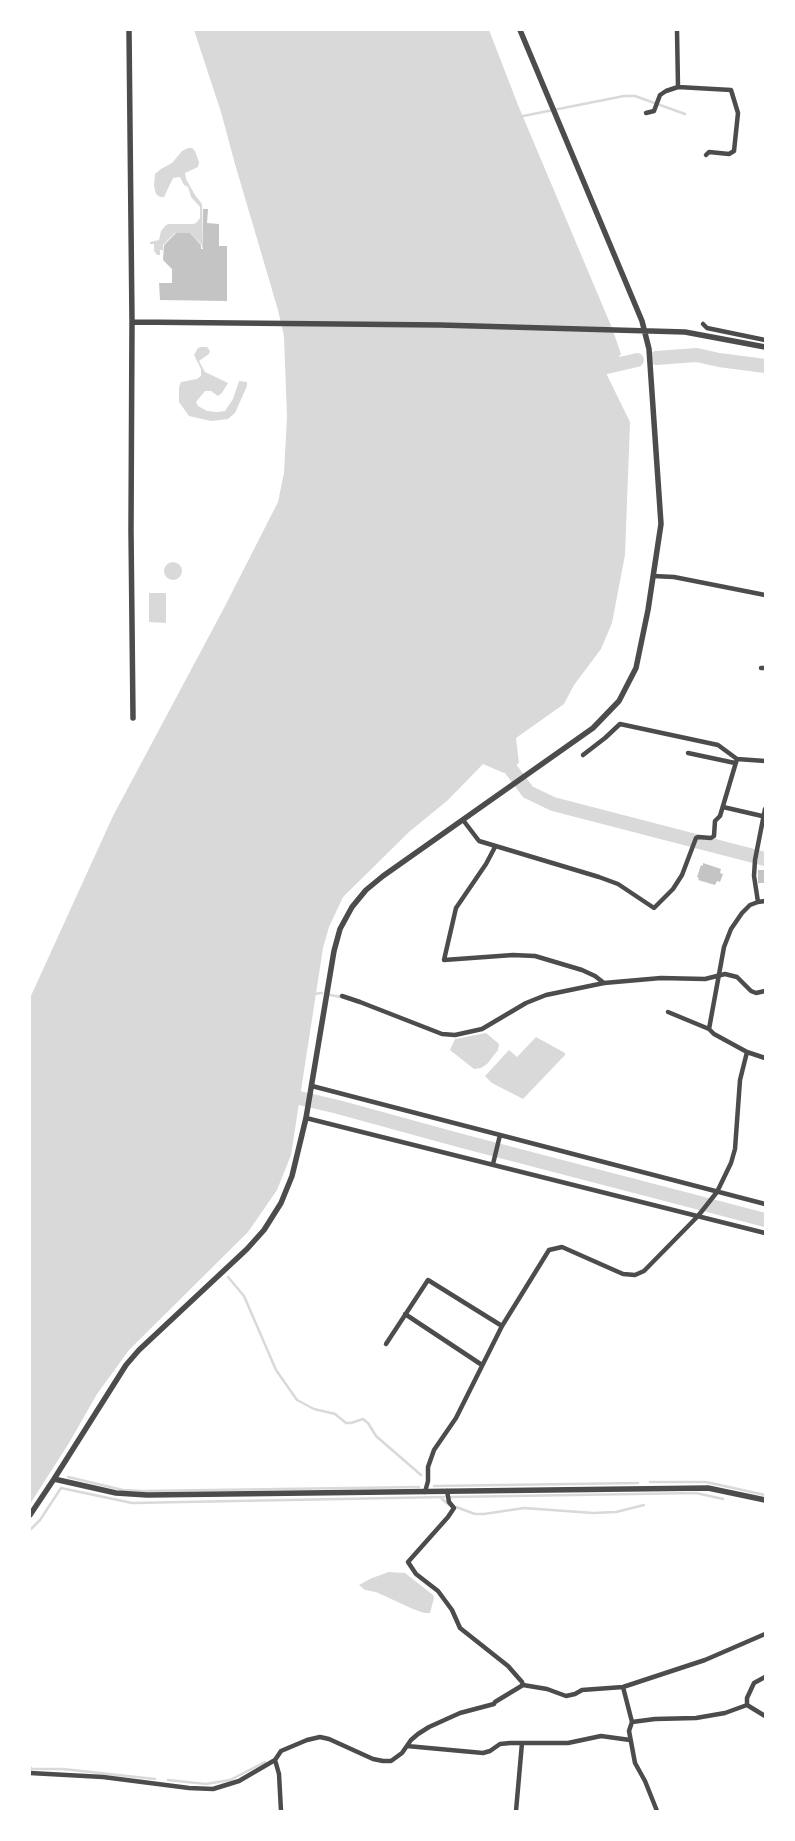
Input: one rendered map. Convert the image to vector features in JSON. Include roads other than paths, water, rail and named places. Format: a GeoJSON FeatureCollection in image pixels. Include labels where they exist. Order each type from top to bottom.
{"type":"FeatureCollection","features":[{"type":"Feature","properties":{"kind":"street"},"geometry":{"type":"LineString","coordinates":[[130,30],[133,718]]}},
{"type":"Feature","properties":{"kind":"street"},"geometry":{"type":"LineString","coordinates":[[30,1515],[126,1365],[139,1350],[247,1249],[264,1230],[281,1204],[292,1176],[307,1116],[334,951],[340,929],[352,906],[366,890],[383,876],[593,728],[619,701],[631,680],[640,656],[661,524],[649,349],[645,331],[520,30]]}},
{"type":"Feature","properties":{"kind":"street"},"geometry":{"type":"LineString","coordinates":[[677,30],[678,86]]}},
{"type":"Feature","properties":{"kind":"street"},"geometry":{"type":"LineString","coordinates":[[646,113],[654,111],[660,95],[678,86],[730,90],[738,113],[734,151],[729,154],[709,152],[706,155]]}},
{"type":"Feature","properties":{"kind":"street"},"geometry":{"type":"LineString","coordinates":[[132,322],[440,325],[685,332],[765,347]]}},
{"type":"Feature","properties":{"kind":"street"},"geometry":{"type":"LineString","coordinates":[[703,324],[707,328],[765,340]]}},
{"type":"Feature","properties":{"kind":"street"},"geometry":{"type":"LineString","coordinates":[[654,576],[674,577],[765,596]]}},
{"type":"Feature","properties":{"kind":"street"},"geometry":{"type":"LineString","coordinates":[[582,754],[605,738],[620,724],[718,745],[736,761]]}},
{"type":"Feature","properties":{"kind":"street"},"geometry":{"type":"LineString","coordinates":[[688,754],[736,761],[765,761]]}},
{"type":"Feature","properties":{"kind":"street"},"geometry":{"type":"LineString","coordinates":[[463,820],[479,841],[618,884],[654,908],[673,889],[682,875],[696,838],[698,836],[711,838],[714,836],[715,821],[720,816],[736,761]]}},
{"type":"Feature","properties":{"kind":"street"},"geometry":{"type":"LineString","coordinates":[[723,807],[762,816]]}},
{"type":"Feature","properties":{"kind":"street"},"geometry":{"type":"LineString","coordinates":[[758,902],[754,876],[755,858],[762,816],[765,809]]}},
{"type":"Feature","properties":{"kind":"street"},"geometry":{"type":"LineString","coordinates":[[495,847],[486,864],[456,908],[444,960],[513,955],[534,956],[582,970],[604,983]]}},
{"type":"Feature","properties":{"kind":"street"},"geometry":{"type":"LineString","coordinates":[[709,1029],[724,947],[731,928],[742,913],[758,902],[765,901]]}},
{"type":"Feature","properties":{"kind":"street"},"geometry":{"type":"LineString","coordinates":[[342,996],[442,1034],[455,1035],[482,1029],[526,1003],[546,995],[604,983],[662,978],[705,979],[725,974],[737,977],[751,991],[756,993],[765,991]]}},
{"type":"Feature","properties":{"kind":"street"},"geometry":{"type":"LineString","coordinates":[[668,1012],[709,1029],[714,1034],[747,1052],[765,1058]]}},
{"type":"Feature","properties":{"kind":"street"},"geometry":{"type":"LineString","coordinates":[[425,1492],[428,1481],[428,1467],[434,1450],[456,1418],[502,1326],[549,1250],[562,1247],[623,1274],[635,1275],[644,1271],[699,1214],[716,1193],[731,1163],[735,1148],[740,1080],[747,1052]]}},
{"type":"Feature","properties":{"kind":"street"},"geometry":{"type":"LineString","coordinates":[[312,1088],[765,1204]]}},
{"type":"Feature","properties":{"kind":"street"},"geometry":{"type":"LineString","coordinates":[[307,1116],[765,1232]]}},
{"type":"Feature","properties":{"kind":"street"},"geometry":{"type":"LineString","coordinates":[[493,1162],[500,1137]]}},
{"type":"Feature","properties":{"kind":"street"},"geometry":{"type":"LineString","coordinates":[[386,1344],[428,1280],[502,1326]]}},
{"type":"Feature","properties":{"kind":"street"},"geometry":{"type":"LineString","coordinates":[[405,1314],[482,1365]]}},
{"type":"Feature","properties":{"kind":"street"},"geometry":{"type":"LineString","coordinates":[[54,1480],[116,1493],[147,1494],[708,1488],[765,1500]]}},
{"type":"Feature","properties":{"kind":"street"},"geometry":{"type":"LineString","coordinates":[[447,1491],[454,1508],[408,1562],[416,1574],[438,1591],[452,1610],[460,1628],[508,1666],[523,1685]]}},
{"type":"Feature","properties":{"kind":"street"},"geometry":{"type":"LineString","coordinates":[[30,1772],[103,1777],[207,1790],[224,1787],[238,1781],[275,1760],[281,1751],[314,1737],[329,1739],[374,1759],[392,1761],[397,1758],[418,1734],[429,1727],[460,1713],[494,1704],[523,1685],[547,1689],[566,1696],[576,1694],[582,1690],[623,1687],[696,1663],[765,1634]]}},
{"type":"Feature","properties":{"kind":"street"},"geometry":{"type":"LineString","coordinates":[[747,1705],[754,1683],[765,1677]]}},
{"type":"Feature","properties":{"kind":"street"},"geometry":{"type":"LineString","coordinates":[[623,1687],[632,1722],[629,1731],[634,1763],[645,1781],[657,1811]]}},
{"type":"Feature","properties":{"kind":"street"},"geometry":{"type":"LineString","coordinates":[[632,1722],[696,1718],[725,1713],[747,1705]]}},
{"type":"Feature","properties":{"kind":"street"},"geometry":{"type":"LineString","coordinates":[[747,1705],[765,1716]]}},
{"type":"Feature","properties":{"kind":"street"},"geometry":{"type":"LineString","coordinates":[[407,1746],[483,1753],[490,1751],[500,1744],[568,1742],[602,1736],[630,1740]]}},
{"type":"Feature","properties":{"kind":"street"},"geometry":{"type":"LineString","coordinates":[[516,1811],[522,1743]]}},
{"type":"Feature","properties":{"kind":"street"},"geometry":{"type":"LineString","coordinates":[[275,1760],[279,1774],[281,1811]]}},
{"type":"Feature","properties":{"kind":"waterway"},"geometry":{"type":"LineString","coordinates":[[523,116],[624,96],[635,96],[685,114]]}},
{"type":"Feature","properties":{"kind":"waterway"},"geometry":{"type":"LineString","coordinates":[[656,358],[697,355],[765,366]]}},
{"type":"Feature","properties":{"kind":"waterway"},"geometry":{"type":"LineString","coordinates":[[594,370],[637,360]]}},
{"type":"Feature","properties":{"kind":"waterway"},"geometry":{"type":"LineString","coordinates":[[510,768],[528,792],[553,804],[765,859]]}},
{"type":"Feature","properties":{"kind":"waterway"},"geometry":{"type":"LineString","coordinates":[[314,994],[322,993]]}},
{"type":"Feature","properties":{"kind":"waterway"},"geometry":{"type":"LineString","coordinates":[[330,995],[341,997]]}},
{"type":"Feature","properties":{"kind":"waterway"},"geometry":{"type":"LineString","coordinates":[[282,1094],[338,1107],[765,1220]]}},
{"type":"Feature","properties":{"kind":"waterway"},"geometry":{"type":"LineString","coordinates":[[228,1277],[244,1296],[276,1370],[297,1400],[314,1409],[335,1414],[346,1423],[363,1419],[368,1423],[376,1436],[421,1475]]}},
{"type":"Feature","properties":{"kind":"waterway"},"geometry":{"type":"LineString","coordinates":[[68,1477],[123,1490],[143,1491],[419,1487]]}},
{"type":"Feature","properties":{"kind":"waterway"},"geometry":{"type":"LineString","coordinates":[[650,1482],[706,1482],[765,1495]]}},
{"type":"Feature","properties":{"kind":"waterway"},"geometry":{"type":"LineString","coordinates":[[434,1486],[638,1483]]}},
{"type":"Feature","properties":{"kind":"waterway"},"geometry":{"type":"LineString","coordinates":[[30,1530],[40,1520],[61,1488],[132,1503],[444,1497]]}},
{"type":"Feature","properties":{"kind":"waterway"},"geometry":{"type":"LineString","coordinates":[[451,1497],[696,1493],[723,1499]]}},
{"type":"Feature","properties":{"kind":"waterway"},"geometry":{"type":"LineString","coordinates":[[440,1497],[449,1505]]}},
{"type":"Feature","properties":{"kind":"waterway"},"geometry":{"type":"LineString","coordinates":[[456,1507],[475,1514],[524,1508],[593,1513],[616,1512],[644,1505]]}},
{"type":"Feature","properties":{"kind":"waterway"},"geometry":{"type":"LineString","coordinates":[[168,1780],[206,1784],[230,1780],[265,1762]]}},
{"type":"Feature","properties":{"kind":"waterway"},"geometry":{"type":"LineString","coordinates":[[30,1767],[32,1769],[63,1769],[155,1779]]}}]}
